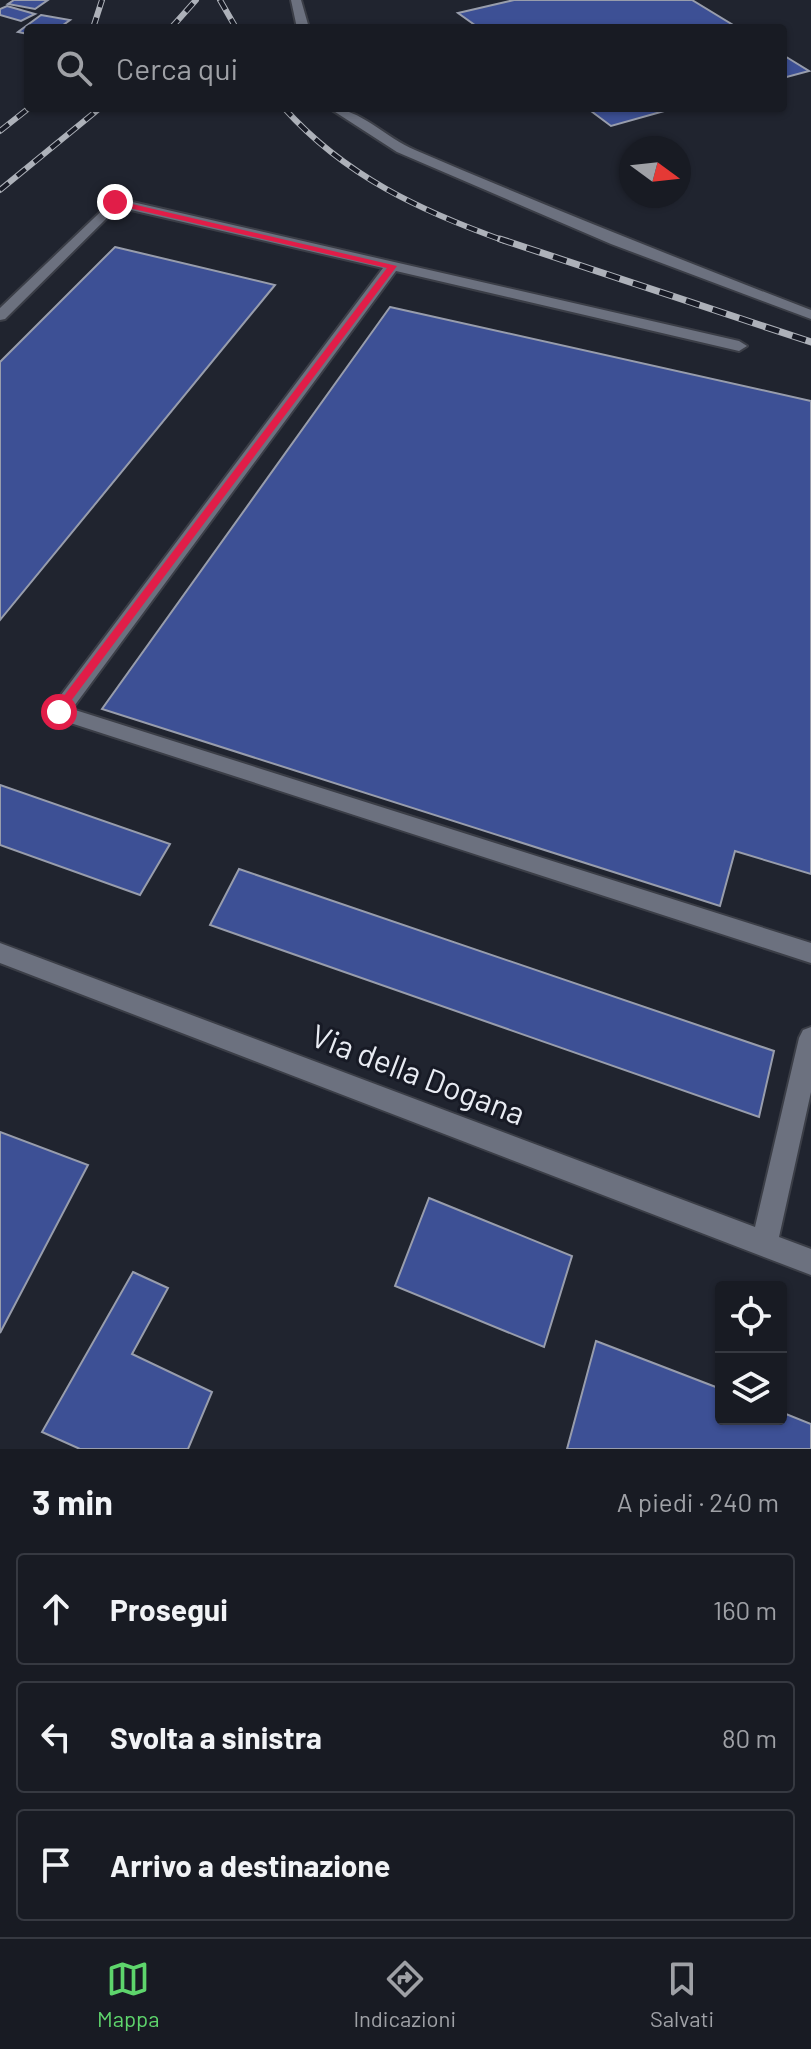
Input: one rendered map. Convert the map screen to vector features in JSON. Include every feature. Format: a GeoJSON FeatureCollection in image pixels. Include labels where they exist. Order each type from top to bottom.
{"type":"FeatureCollection","features":[{"type":"Feature","properties":{"kind":"street"},"geometry":{"type":"LineString","coordinates":[[296,0],[302,24]]}},
{"type":"Feature","properties":{"kind":"street"},"geometry":{"type":"LineString","coordinates":[[341,112],[401,149],[428,161],[738,290],[811,315]]}},
{"type":"Feature","properties":{"kind":"street"},"geometry":{"type":"LineString","coordinates":[[0,316],[115,202],[739,346]]}},
{"type":"Feature","properties":{"kind":"street"},"geometry":{"type":"LineString","coordinates":[[392,266],[59,712],[811,953]]}},
{"type":"Feature","properties":{"kind":"street","name":"Via della Dogana"},"geometry":{"type":"LineString","coordinates":[[0,953],[811,1262]]}},
{"type":"Feature","properties":{"kind":"street"},"geometry":{"type":"LineString","coordinates":[[764,1244],[811,1038]]}},
{"type":"Feature","properties":{"kind":"building"},"geometry":{"type":"Polygon","coordinates":[[[14,0],[48,0],[35,9],[8,4],[14,0]]]}},
{"type":"Feature","properties":{"kind":"building"},"geometry":{"type":"Polygon","coordinates":[[[514,0],[692,0],[731,24],[473,24],[458,13],[514,0]]]}},
{"type":"Feature","properties":{"kind":"building"},"geometry":{"type":"Polygon","coordinates":[[[7,6],[35,14],[21,21],[0,15],[0,9],[7,6]]]}},
{"type":"Feature","properties":{"kind":"building"},"geometry":{"type":"Polygon","coordinates":[[[41,15],[70,20],[64,24],[29,24],[41,15]]]}},
{"type":"Feature","properties":{"kind":"building"},"geometry":{"type":"Polygon","coordinates":[[[787,57],[809,71],[787,77],[787,57]]]}},
{"type":"Feature","properties":{"kind":"building"},"geometry":{"type":"Polygon","coordinates":[[[592,112],[661,112],[611,126],[592,112]]]}},
{"type":"Feature","properties":{"kind":"building"},"geometry":{"type":"Polygon","coordinates":[[[115,247],[275,285],[0,620],[0,362],[115,247]]]}},
{"type":"Feature","properties":{"kind":"building"},"geometry":{"type":"Polygon","coordinates":[[[390,307],[811,401],[811,874],[735,851],[720,906],[102,709],[390,307]]]}},
{"type":"Feature","properties":{"kind":"building"},"geometry":{"type":"Polygon","coordinates":[[[0,785],[170,844],[140,895],[0,845],[0,785]]]}},
{"type":"Feature","properties":{"kind":"building"},"geometry":{"type":"Polygon","coordinates":[[[239,869],[774,1051],[759,1117],[210,925],[239,869]]]}},
{"type":"Feature","properties":{"kind":"building"},"geometry":{"type":"Polygon","coordinates":[[[0,1132],[88,1165],[0,1333],[0,1132]]]}},
{"type":"Feature","properties":{"kind":"building"},"geometry":{"type":"Polygon","coordinates":[[[429,1198],[572,1256],[544,1347],[395,1286],[429,1198]]]}},
{"type":"Feature","properties":{"kind":"building"},"geometry":{"type":"Polygon","coordinates":[[[133,1272],[168,1288],[132,1354],[212,1392],[188,1449],[80,1449],[42,1432],[133,1272]]]}},
{"type":"Feature","properties":{"kind":"building"},"geometry":{"type":"Polygon","coordinates":[[[596,1341],[715,1387],[715,1425],[787,1425],[787,1414],[811,1424],[811,1449],[567,1449],[596,1341]]]}},
{"type":"Feature","properties":{"kind":"railway"},"geometry":{"type":"LineString","coordinates":[[94,24],[102,0]]}},
{"type":"Feature","properties":{"kind":"railway"},"geometry":{"type":"LineString","coordinates":[[175,24],[196,0]]}},
{"type":"Feature","properties":{"kind":"railway"},"geometry":{"type":"LineString","coordinates":[[220,0],[234,24]]}},
{"type":"Feature","properties":{"kind":"railway"},"geometry":{"type":"LineString","coordinates":[[0,131],[24,112]]}},
{"type":"Feature","properties":{"kind":"railway"},"geometry":{"type":"LineString","coordinates":[[0,190],[95,112]]}},
{"type":"Feature","properties":{"kind":"railway"},"geometry":{"type":"LineString","coordinates":[[288,112],[332,153],[386,189],[414,204],[505,241]]}},
{"type":"Feature","properties":{"kind":"railway"},"geometry":{"type":"LineString","coordinates":[[500,239],[811,342]]}},
{"type":"Feature","properties":{"kind":"route"},"geometry":{"type":"LineString","coordinates":[[59,712],[392,266],[115,202]]}}]}
